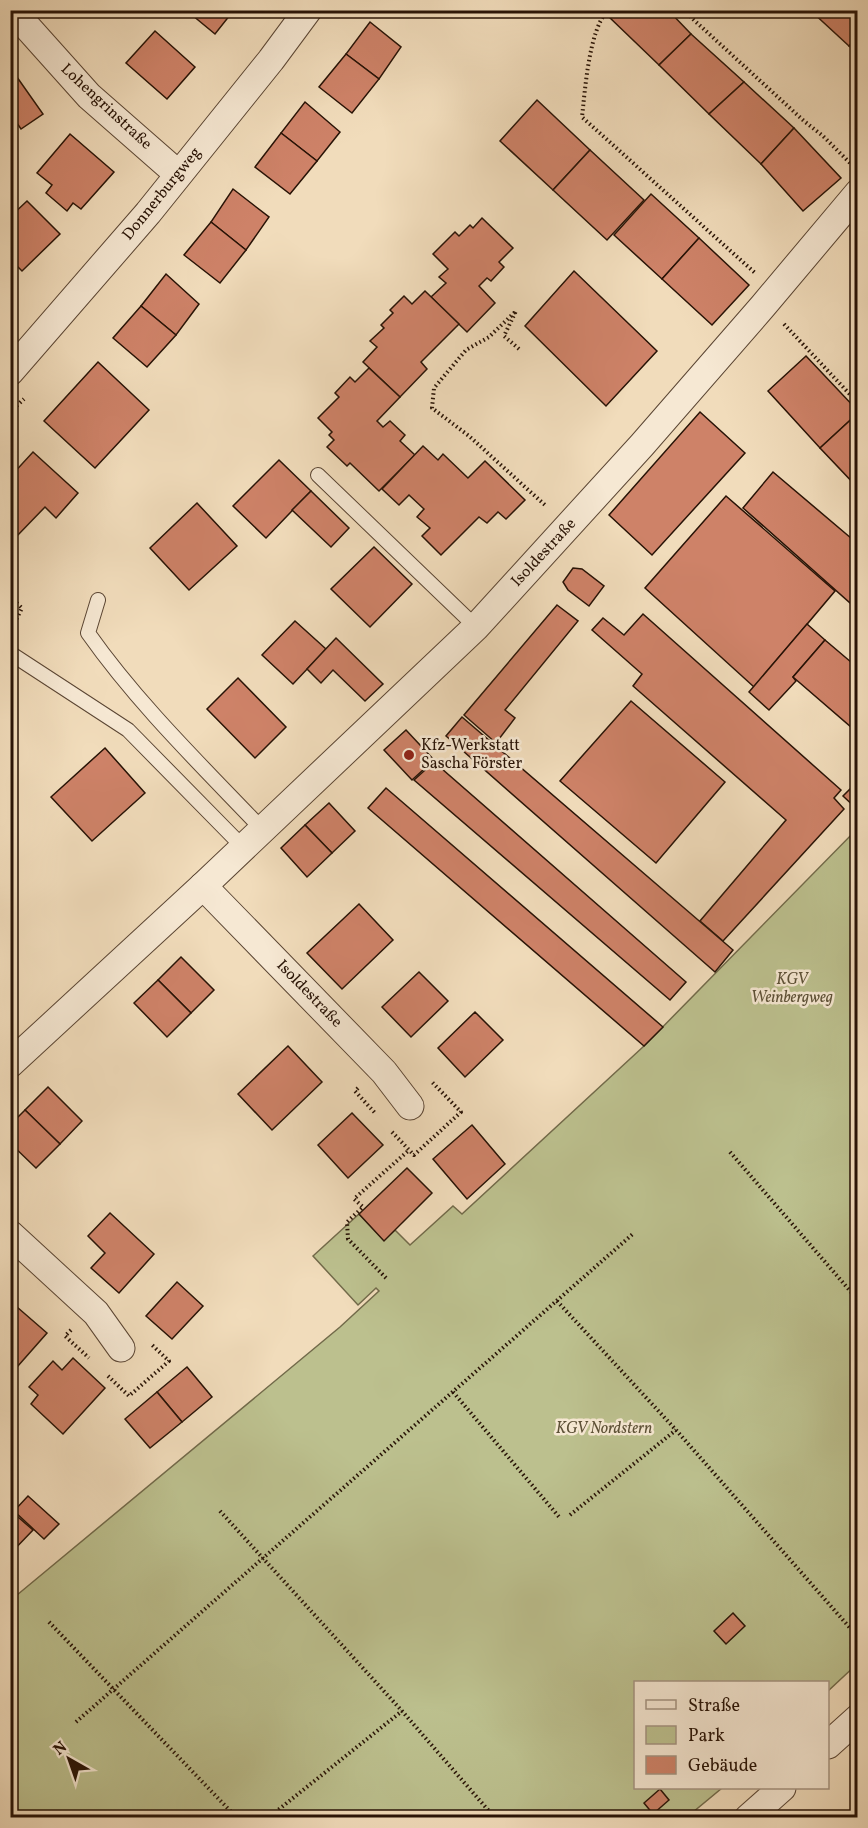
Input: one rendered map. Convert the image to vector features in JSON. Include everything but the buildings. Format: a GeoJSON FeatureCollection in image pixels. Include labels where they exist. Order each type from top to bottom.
{"type":"FeatureCollection","features":[{"type":"Feature","properties":{"kind":"street","name":"Lohengrinstraße"},"geometry":{"type":"LineString","coordinates":[[12,10],[89,96],[178,174]]}},
{"type":"Feature","properties":{"kind":"street","name":"Donnerburgweg"},"geometry":{"type":"LineString","coordinates":[[10,372],[148,213],[271,60],[308,10]]}},
{"type":"Feature","properties":{"kind":"street","name":"Isoldestraße"},"geometry":{"type":"LineString","coordinates":[[10,1064],[203,886],[476,627],[569,526],[771,296],[858,193]]}},
{"type":"Feature","properties":{"kind":"street","name":"Isoldestraße"},"geometry":{"type":"LineString","coordinates":[[203,886],[384,1072],[410,1106]]}},
{"type":"Feature","properties":{"kind":"street"},"geometry":{"type":"LineString","coordinates":[[10,1234],[96,1313],[121,1348]]}},
{"type":"Feature","properties":{"kind":"street"},"geometry":{"type":"LineString","coordinates":[[829,1744],[858,1718]]}},
{"type":"Feature","properties":{"kind":"street"},"geometry":{"type":"LineString","coordinates":[[748,1818],[781,1789]]}},
{"type":"Feature","properties":{"kind":"lane"},"geometry":{"type":"LineString","coordinates":[[318,475],[476,627]]}},
{"type":"Feature","properties":{"kind":"lane"},"geometry":{"type":"LineString","coordinates":[[98,600],[88,633],[104,656],[152,711],[252,838]]}},
{"type":"Feature","properties":{"kind":"lane"},"geometry":{"type":"LineString","coordinates":[[10,653],[128,730],[252,838]]}},
{"type":"Feature","properties":{"kind":"path"},"geometry":{"type":"LineString","coordinates":[[608,10],[601,17],[589,60],[582,117],[761,278],[771,296],[776,316],[858,404]]}},
{"type":"Feature","properties":{"kind":"path"},"geometry":{"type":"LineString","coordinates":[[683,10],[804,122],[823,136],[858,171]]}},
{"type":"Feature","properties":{"kind":"path"},"geometry":{"type":"LineString","coordinates":[[519,349],[504,336],[516,311],[489,337],[466,350],[434,388],[432,408],[469,436],[569,526]]}},
{"type":"Feature","properties":{"kind":"path"},"geometry":{"type":"LineString","coordinates":[[10,597],[22,608],[10,631]]}},
{"type":"Feature","properties":{"kind":"path"},"geometry":{"type":"LineString","coordinates":[[386,1278],[348,1239],[347,1222],[363,1208],[354,1199],[409,1150]]}},
{"type":"Feature","properties":{"kind":"path"},"geometry":{"type":"LineString","coordinates":[[730,1152],[858,1299]]}},
{"type":"Feature","properties":{"kind":"path"},"geometry":{"type":"LineString","coordinates":[[76,1722],[634,1233]]}},
{"type":"Feature","properties":{"kind":"path"},"geometry":{"type":"LineString","coordinates":[[557,1301],[676,1430],[858,1637]]}},
{"type":"Feature","properties":{"kind":"path"},"geometry":{"type":"LineString","coordinates":[[453,1392],[560,1518]]}},
{"type":"Feature","properties":{"kind":"path"},"geometry":{"type":"LineString","coordinates":[[570,1515],[676,1430]]}},
{"type":"Feature","properties":{"kind":"path"},"geometry":{"type":"LineString","coordinates":[[220,1510],[402,1711],[495,1818]]}},
{"type":"Feature","properties":{"kind":"path"},"geometry":{"type":"LineString","coordinates":[[49,1622],[237,1818]]}},
{"type":"Feature","properties":{"kind":"path"},"geometry":{"type":"LineString","coordinates":[[268,1818],[402,1711]]}},
{"type":"Feature","properties":{"kind":"green space","name":"KGV Nordstern"},"geometry":{"type":"Polygon","coordinates":[[[857,829],[857,1664],[829,1690],[829,1681],[634,1681],[634,1789],[721,1789],[687,1817],[11,1818],[11,1600],[340,1327],[379,1291],[376,1288],[358,1305],[313,1256],[359,1214],[384,1240],[395,1230],[410,1245],[453,1206],[462,1214],[644,1046],[857,829]]]}},
{"type":"Feature","properties":{"kind":"place","name":"Kfz-Werkstatt Sascha Förster"},"geometry":{"type":"Point","coordinates":[409,755]}},
{"type":"Feature","properties":{"kind":"park label","name":"KGV Weinbergweg"},"geometry":{"type":"Point","coordinates":[792,989]}}]}
